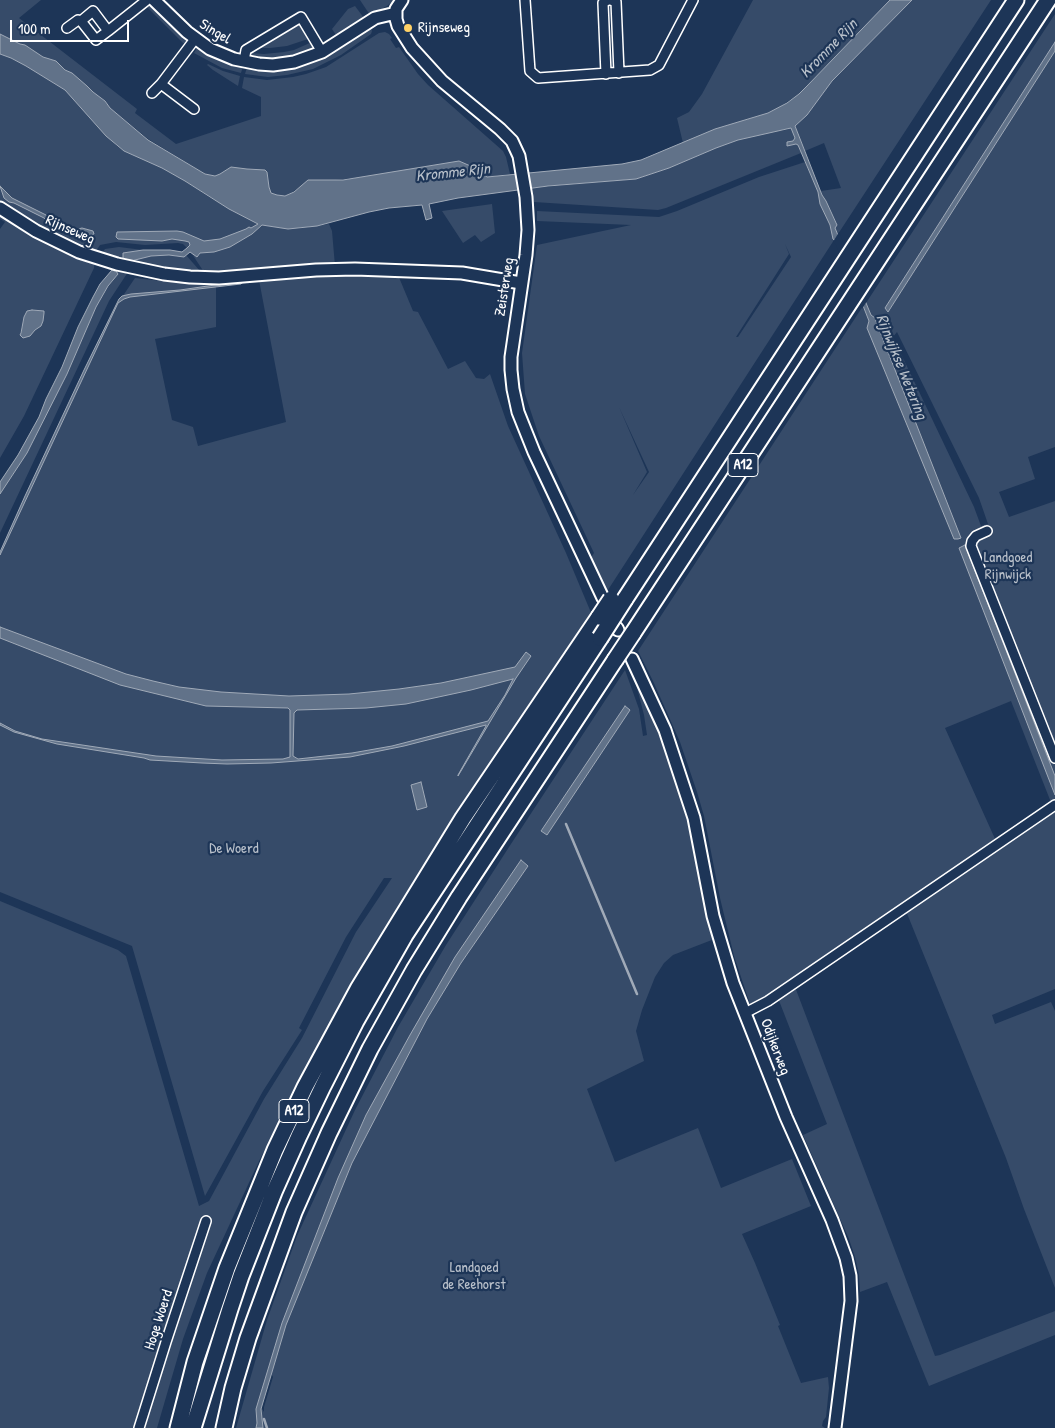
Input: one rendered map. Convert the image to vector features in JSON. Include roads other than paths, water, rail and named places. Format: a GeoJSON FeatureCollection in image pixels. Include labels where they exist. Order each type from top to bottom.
{"type":"FeatureCollection","features":[{"type":"Feature","properties":{"kind":"highway","name":"A12"},"geometry":{"type":"LineString","coordinates":[[178,1428],[195,1362],[210,1315],[246,1217],[275,1150],[358,989],[484,799],[599,617],[613,599],[639,576],[1016,0]]}},
{"type":"Feature","properties":{"kind":"highway","name":"A12"},"geometry":{"type":"LineString","coordinates":[[224,1428],[233,1388],[248,1338],[294,1212],[329,1133],[392,1007],[449,914],[615,660],[623,630],[853,298],[1048,0]]}},
{"type":"Feature","properties":{"kind":"highway","name":"A12"},"geometry":{"type":"LineString","coordinates":[[484,799],[600,638],[613,599]]}},
{"type":"Feature","properties":{"kind":"highway","name":"A12"},"geometry":{"type":"LineString","coordinates":[[193,1428],[232,1301],[274,1192],[299,1136],[322,1086],[356,1021],[469,822]]}},
{"type":"Feature","properties":{"kind":"street"},"geometry":{"type":"LineString","coordinates":[[81,20],[96,40],[148,0]]}},
{"type":"Feature","properties":{"kind":"street","name":"Singel"},"geometry":{"type":"LineString","coordinates":[[154,0],[195,39],[217,53],[259,64],[282,64],[308,58],[322,52],[375,18],[396,13]]}},
{"type":"Feature","properties":{"kind":"street"},"geometry":{"type":"LineString","coordinates":[[396,13],[397,6],[402,0]]}},
{"type":"Feature","properties":{"kind":"street"},"geometry":{"type":"LineString","coordinates":[[525,0],[530,71],[538,78],[650,70],[659,65],[694,0]]}},
{"type":"Feature","properties":{"kind":"street"},"geometry":{"type":"LineString","coordinates":[[606,74],[603,3],[610,0],[616,2],[619,73]]}},
{"type":"Feature","properties":{"kind":"street"},"geometry":{"type":"LineString","coordinates":[[67,28],[93,11],[108,31]]}},
{"type":"Feature","properties":{"kind":"street","name":"Zeisterweg"},"geometry":{"type":"LineString","coordinates":[[396,13],[398,26],[417,55],[442,81],[500,129],[512,141],[520,156],[526,194],[528,230],[511,357],[512,379],[518,412],[534,452],[613,599]]}},
{"type":"Feature","properties":{"kind":"street","name":"Singel"},"geometry":{"type":"LineString","coordinates":[[244,61],[246,50],[301,17],[322,52]]}},
{"type":"Feature","properties":{"kind":"street"},"geometry":{"type":"LineString","coordinates":[[152,94],[195,39]]}},
{"type":"Feature","properties":{"kind":"street"},"geometry":{"type":"LineString","coordinates":[[161,84],[194,109]]}},
{"type":"Feature","properties":{"kind":"street","name":"Rijnseweg"},"geometry":{"type":"LineString","coordinates":[[0,208],[36,231],[79,252],[117,264],[164,274],[218,278],[316,270],[355,269],[462,273],[521,283]]}},
{"type":"Feature","properties":{"kind":"street"},"geometry":{"type":"LineString","coordinates":[[987,530],[976,536],[971,546],[1055,758]]}},
{"type":"Feature","properties":{"kind":"street","name":"Odijkerweg"},"geometry":{"type":"LineString","coordinates":[[632,659],[664,730],[694,818],[713,916],[733,983],[786,1117],[832,1220],[846,1258],[850,1276],[851,1308],[835,1428]]}},
{"type":"Feature","properties":{"kind":"street"},"geometry":{"type":"LineString","coordinates":[[745,1013],[768,1001],[1055,805]]}},
{"type":"Feature","properties":{"kind":"street","name":"Hoge Woerd"},"geometry":{"type":"LineString","coordinates":[[139,1428],[206,1221]]}},
{"type":"Feature","properties":{"kind":"water","name":"Kromme Rijn"},"geometry":{"type":"Polygon","coordinates":[[[890,0],[912,0],[832,81],[807,115],[795,126],[822,195],[837,225],[835,228],[871,315],[875,318],[961,538],[958,539],[954,539],[867,328],[869,321],[839,244],[833,239],[830,225],[820,204],[818,192],[798,145],[787,146],[787,142],[793,141],[795,138],[791,128],[738,140],[669,168],[636,179],[548,186],[458,198],[429,204],[432,218],[426,220],[422,205],[369,212],[317,226],[288,229],[262,225],[252,234],[230,247],[214,252],[200,253],[197,257],[190,252],[184,257],[169,255],[151,256],[127,262],[123,260],[123,253],[143,250],[182,252],[190,245],[189,242],[172,239],[162,241],[118,239],[116,237],[117,232],[177,231],[204,241],[220,239],[258,224],[229,209],[162,168],[124,151],[106,136],[65,90],[26,66],[0,54],[0,34],[25,45],[43,57],[56,61],[105,101],[110,108],[148,140],[205,174],[215,176],[231,167],[265,170],[271,193],[285,196],[294,192],[308,180],[343,180],[459,161],[475,168],[487,177],[622,164],[641,160],[715,129],[768,113],[787,103],[799,94],[890,0]]]}},
{"type":"Feature","properties":{"kind":"water"},"geometry":{"type":"Polygon","coordinates":[[[1055,42],[1055,51],[888,312],[885,308],[1055,42]]]}},
{"type":"Feature","properties":{"kind":"water"},"geometry":{"type":"Polygon","coordinates":[[[0,186],[12,198],[46,215],[57,226],[70,231],[82,228],[93,231],[94,234],[62,231],[44,218],[9,202],[4,198],[0,186]]]}},
{"type":"Feature","properties":{"kind":"water"},"geometry":{"type":"Polygon","coordinates":[[[112,270],[118,274],[108,286],[96,307],[67,374],[27,453],[0,494],[0,482],[18,455],[39,417],[93,297],[100,284],[112,270]]]}},
{"type":"Feature","properties":{"kind":"water"},"geometry":{"type":"Polygon","coordinates":[[[242,283],[130,297],[118,303],[0,555],[25,496],[119,299],[122,296],[131,294],[242,283]]]}},
{"type":"Feature","properties":{"kind":"water"},"geometry":{"type":"Polygon","coordinates":[[[27,311],[44,311],[43,321],[41,326],[30,336],[23,338],[20,335],[24,317],[27,311]]]}},
{"type":"Feature","properties":{"kind":"water"},"geometry":{"type":"Polygon","coordinates":[[[965,545],[1055,776],[1055,795],[959,548],[965,545]]]}},
{"type":"Feature","properties":{"kind":"water"},"geometry":{"type":"Polygon","coordinates":[[[0,627],[126,674],[179,687],[221,692],[289,696],[349,694],[441,683],[515,667],[526,652],[531,656],[458,776],[486,725],[404,746],[350,757],[271,763],[227,764],[150,760],[57,744],[14,732],[0,725],[0,723],[15,731],[42,739],[156,756],[222,760],[283,759],[290,757],[290,710],[288,708],[206,706],[120,685],[0,638],[0,627]],[[513,679],[406,704],[366,708],[297,710],[294,713],[293,756],[298,759],[392,746],[488,721],[513,679]]]}},
{"type":"Feature","properties":{"kind":"water"},"geometry":{"type":"Polygon","coordinates":[[[625,706],[630,710],[547,835],[541,831],[625,706]]]}},
{"type":"Feature","properties":{"kind":"water"},"geometry":{"type":"Polygon","coordinates":[[[421,782],[427,807],[417,810],[411,785],[421,782]]]}},
{"type":"Feature","properties":{"kind":"water"},"geometry":{"type":"Polygon","coordinates":[[[521,860],[528,866],[461,963],[427,1019],[352,1163],[286,1325],[261,1409],[263,1428],[256,1428],[256,1409],[282,1323],[338,1178],[366,1115],[455,957],[521,860]]]}},
{"type":"Feature","properties":{"kind":"waterway"},"geometry":{"type":"LineString","coordinates":[[566,824],[637,994]]}},
{"type":"Feature","properties":{"kind":"waterway"},"geometry":{"type":"LineString","coordinates":[[264,1419],[267,1428]]}},
{"type":"Feature","properties":{"kind":"place","name":"Rijnseweg"},"geometry":{"type":"Point","coordinates":[408,28]}},
{"type":"Feature","properties":{"kind":"water label","name":"Rijnwijkse Wetering"},"geometry":{"type":"Point","coordinates":[901,367]}},
{"type":"Feature","properties":{"kind":"park label","name":"Landgoed Rijnwijck"},"geometry":{"type":"Point","coordinates":[1008,566]}},
{"type":"Feature","properties":{"kind":"park label","name":"De Woerd"},"geometry":{"type":"Point","coordinates":[234,849]}},
{"type":"Feature","properties":{"kind":"park label","name":"Landgoed de Reehorst"},"geometry":{"type":"Point","coordinates":[474,1276]}}]}
